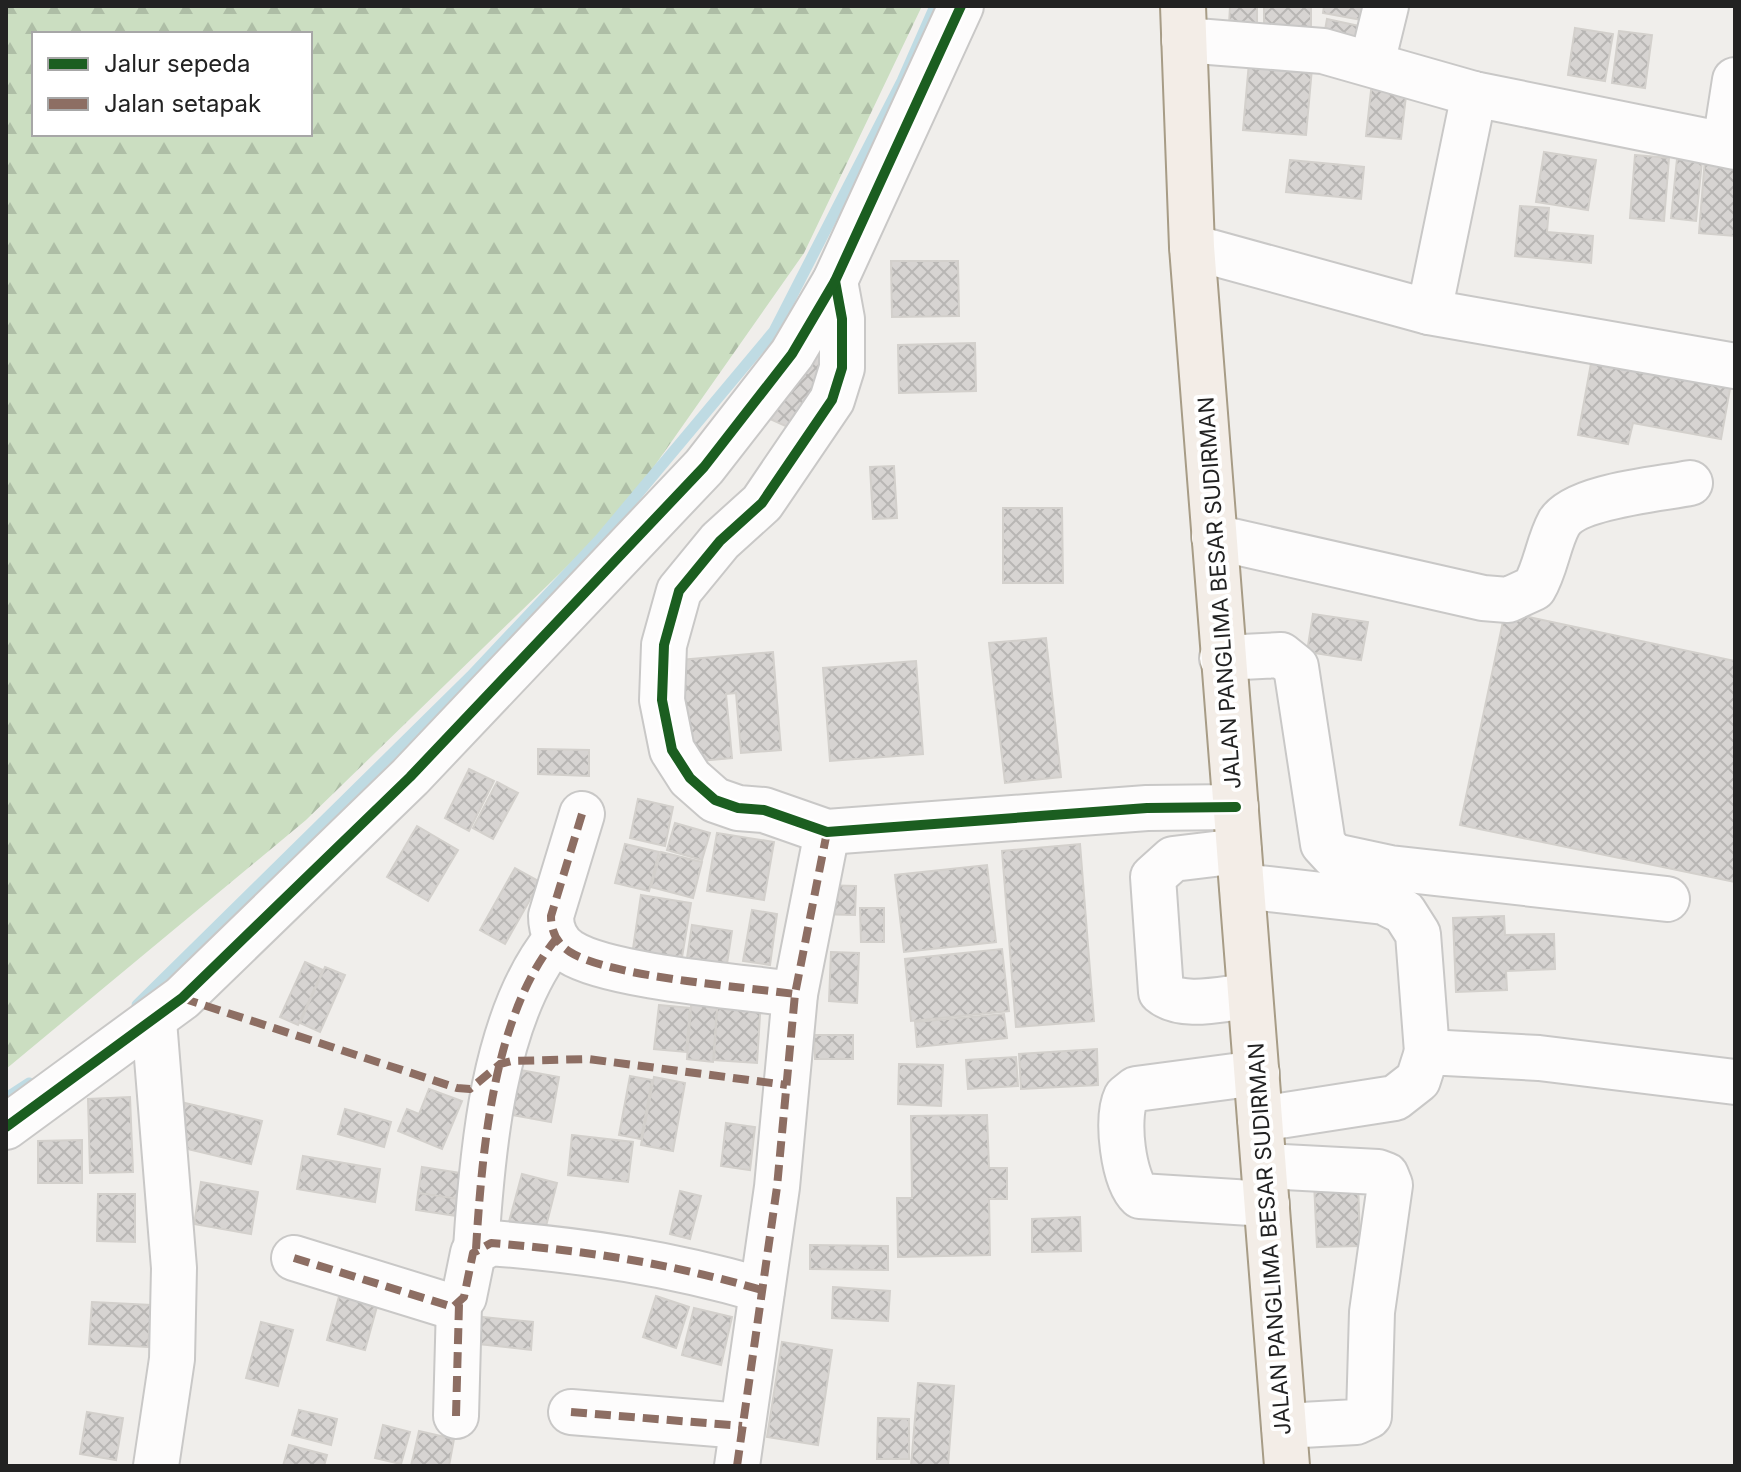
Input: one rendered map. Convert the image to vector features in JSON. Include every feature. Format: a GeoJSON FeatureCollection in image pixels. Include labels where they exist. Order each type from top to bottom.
{"type":"FeatureCollection","features":[{"type":"Feature","properties":{"kind":"main road","name":"JALAN PANGLIMA BESAR SUDIRMAN"},"geometry":{"type":"LineString","coordinates":[[1183,23],[1192,247],[1286,1446]]}},
{"type":"Feature","properties":{"kind":"street"},"geometry":{"type":"LineString","coordinates":[[6,1127],[182,998],[410,777],[704,467],[792,354],[835,281],[961,6]]}},
{"type":"Feature","properties":{"kind":"street"},"geometry":{"type":"LineString","coordinates":[[1372,63],[1386,6]]}},
{"type":"Feature","properties":{"kind":"street"},"geometry":{"type":"LineString","coordinates":[[1183,23],[1323,51],[1474,94],[1730,145],[1735,80]]}},
{"type":"Feature","properties":{"kind":"street"},"geometry":{"type":"LineString","coordinates":[[1429,312],[1474,94]]}},
{"type":"Feature","properties":{"kind":"street"},"geometry":{"type":"LineString","coordinates":[[1192,247],[1429,312],[1735,366]]}},
{"type":"Feature","properties":{"kind":"street"},"geometry":{"type":"LineString","coordinates":[[835,281],[842,319],[842,368],[832,400],[762,503],[720,541],[679,591],[664,645],[662,700],[672,750],[690,778],[715,800],[738,808],[764,810],[827,832],[1147,808],[1236,807]]}},
{"type":"Feature","properties":{"kind":"street"},"geometry":{"type":"LineString","coordinates":[[1214,537],[1483,598],[1508,600],[1534,588],[1558,524],[1571,512],[1598,501],[1690,483]]}},
{"type":"Feature","properties":{"kind":"street"},"geometry":{"type":"LineString","coordinates":[[1222,658],[1281,655],[1296,667],[1321,838],[1334,856],[1390,868],[1667,899]]}},
{"type":"Feature","properties":{"kind":"street"},"geometry":{"type":"LineString","coordinates":[[582,814],[551,916],[556,939],[571,953],[595,964],[795,994]]}},
{"type":"Feature","properties":{"kind":"street"},"geometry":{"type":"LineString","coordinates":[[571,1412],[740,1446],[777,1187],[795,994],[827,832]]}},
{"type":"Feature","properties":{"kind":"street"},"geometry":{"type":"LineString","coordinates":[[1250,996],[1189,1001],[1171,1000],[1161,992],[1153,877],[1173,859],[1240,869],[1384,902],[1404,912],[1418,934],[1427,1052],[1418,1080],[1395,1098],[1260,1119]]}},
{"type":"Feature","properties":{"kind":"street"},"geometry":{"type":"LineString","coordinates":[[456,1416],[459,1304],[466,1291],[476,1249],[504,1042],[522,994],[556,939]]}},
{"type":"Feature","properties":{"kind":"street"},"geometry":{"type":"LineString","coordinates":[[154,1021],[174,1268],[172,1359],[156,1466]]}},
{"type":"Feature","properties":{"kind":"street"},"geometry":{"type":"LineString","coordinates":[[1427,1052],[1539,1058],[1735,1082]]}},
{"type":"Feature","properties":{"kind":"street"},"geometry":{"type":"LineString","coordinates":[[1257,1073],[1136,1089],[1126,1097],[1122,1117],[1128,1177],[1140,1196],[1378,1172],[1386,1175],[1390,1185],[1372,1312],[1369,1416],[1286,1446]]}},
{"type":"Feature","properties":{"kind":"street"},"geometry":{"type":"LineString","coordinates":[[476,1249],[491,1243],[626,1256],[680,1267],[762,1290]]}},
{"type":"Feature","properties":{"kind":"street"},"geometry":{"type":"LineString","coordinates":[[294,1258],[453,1307],[459,1304]]}},
{"type":"Feature","properties":{"kind":"green space"},"geometry":{"type":"Polygon","coordinates":[[[6,6],[922,6],[804,253],[620,515],[306,820],[6,1069],[6,6]]]}},
{"type":"Feature","properties":{"kind":"building"},"geometry":{"type":"Polygon","coordinates":[[[1230,6],[1257,6],[1257,26],[1229,25],[1230,6]]]}},
{"type":"Feature","properties":{"kind":"building"},"geometry":{"type":"Polygon","coordinates":[[[1264,6],[1311,6],[1311,36],[1264,35],[1264,6]]]}},
{"type":"Feature","properties":{"kind":"building"},"geometry":{"type":"Polygon","coordinates":[[[1324,6],[1376,6],[1373,22],[1323,13],[1324,6]]]}},
{"type":"Feature","properties":{"kind":"building"},"geometry":{"type":"Polygon","coordinates":[[[1327,19],[1364,27],[1359,49],[1323,41],[1327,19]]]}},
{"type":"Feature","properties":{"kind":"building"},"geometry":{"type":"Polygon","coordinates":[[[1575,28],[1613,34],[1605,81],[1568,75],[1575,28]]]}},
{"type":"Feature","properties":{"kind":"building"},"geometry":{"type":"Polygon","coordinates":[[[1619,31],[1652,35],[1645,88],[1612,83],[1619,31]]]}},
{"type":"Feature","properties":{"kind":"building"},"geometry":{"type":"Polygon","coordinates":[[[1250,51],[1313,57],[1306,135],[1243,130],[1250,51]]]}},
{"type":"Feature","properties":{"kind":"building"},"geometry":{"type":"Polygon","coordinates":[[[1372,82],[1407,87],[1401,139],[1366,136],[1372,82]]]}},
{"type":"Feature","properties":{"kind":"building"},"geometry":{"type":"Polygon","coordinates":[[[1544,152],[1596,160],[1588,210],[1536,202],[1544,152]]]}},
{"type":"Feature","properties":{"kind":"building"},"geometry":{"type":"Polygon","coordinates":[[[1635,155],[1669,158],[1664,221],[1630,218],[1635,155]]]}},
{"type":"Feature","properties":{"kind":"building"},"geometry":{"type":"Polygon","coordinates":[[[1705,158],[1735,160],[1735,236],[1699,233],[1705,158]]]}},
{"type":"Feature","properties":{"kind":"building"},"geometry":{"type":"Polygon","coordinates":[[[1677,159],[1702,161],[1696,221],[1671,218],[1677,159]]]}},
{"type":"Feature","properties":{"kind":"building"},"geometry":{"type":"Polygon","coordinates":[[[1290,160],[1364,167],[1361,199],[1286,192],[1290,160]]]}},
{"type":"Feature","properties":{"kind":"building"},"geometry":{"type":"Polygon","coordinates":[[[1520,206],[1549,208],[1547,232],[1593,236],[1591,263],[1515,256],[1520,206]]]}},
{"type":"Feature","properties":{"kind":"building"},"geometry":{"type":"Polygon","coordinates":[[[891,261],[958,261],[959,316],[892,317],[891,261]]]}},
{"type":"Feature","properties":{"kind":"building"},"geometry":{"type":"Polygon","coordinates":[[[805,343],[836,357],[801,433],[770,419],[805,343]]]}},
{"type":"Feature","properties":{"kind":"building"},"geometry":{"type":"Polygon","coordinates":[[[975,343],[976,391],[899,393],[898,345],[975,343]]]}},
{"type":"Feature","properties":{"kind":"building"},"geometry":{"type":"Polygon","coordinates":[[[1594,347],[1733,372],[1721,439],[1633,423],[1628,444],[1578,435],[1594,347]]]}},
{"type":"Feature","properties":{"kind":"building"},"geometry":{"type":"Polygon","coordinates":[[[894,466],[897,518],[873,519],[870,467],[894,466]]]}},
{"type":"Feature","properties":{"kind":"building"},"geometry":{"type":"Polygon","coordinates":[[[1003,508],[1062,508],[1063,583],[1003,583],[1003,508]]]}},
{"type":"Feature","properties":{"kind":"building"},"geometry":{"type":"Polygon","coordinates":[[[1505,612],[1735,661],[1735,882],[1460,825],[1505,612]]]}},
{"type":"Feature","properties":{"kind":"building"},"geometry":{"type":"Polygon","coordinates":[[[1313,614],[1368,622],[1361,660],[1307,652],[1313,614]]]}},
{"type":"Feature","properties":{"kind":"building"},"geometry":{"type":"Polygon","coordinates":[[[1046,638],[1061,777],[1005,783],[989,643],[1046,638]]]}},
{"type":"Feature","properties":{"kind":"building"},"geometry":{"type":"Polygon","coordinates":[[[773,652],[781,750],[741,753],[736,693],[726,694],[732,758],[689,762],[680,660],[773,652]]]}},
{"type":"Feature","properties":{"kind":"building"},"geometry":{"type":"Polygon","coordinates":[[[916,661],[923,754],[830,761],[823,668],[916,661]]]}},
{"type":"Feature","properties":{"kind":"building"},"geometry":{"type":"Polygon","coordinates":[[[538,749],[589,750],[589,776],[538,774],[538,749]]]}},
{"type":"Feature","properties":{"kind":"building"},"geometry":{"type":"Polygon","coordinates":[[[469,769],[494,781],[469,831],[445,818],[469,769]]]}},
{"type":"Feature","properties":{"kind":"building"},"geometry":{"type":"Polygon","coordinates":[[[497,782],[518,793],[493,839],[473,828],[497,782]]]}},
{"type":"Feature","properties":{"kind":"building"},"geometry":{"type":"Polygon","coordinates":[[[638,799],[673,807],[665,846],[630,838],[638,799]]]}},
{"type":"Feature","properties":{"kind":"building"},"geometry":{"type":"Polygon","coordinates":[[[675,823],[710,833],[702,860],[667,850],[675,823]]]}},
{"type":"Feature","properties":{"kind":"building"},"geometry":{"type":"Polygon","coordinates":[[[417,826],[458,850],[428,901],[387,877],[417,826]]]}},
{"type":"Feature","properties":{"kind":"building"},"geometry":{"type":"Polygon","coordinates":[[[717,833],[774,842],[764,900],[707,891],[717,833]]]}},
{"type":"Feature","properties":{"kind":"building"},"geometry":{"type":"Polygon","coordinates":[[[625,844],[659,852],[649,891],[615,883],[625,844]]]}},
{"type":"Feature","properties":{"kind":"building"},"geometry":{"type":"Polygon","coordinates":[[[1080,844],[1094,1021],[1016,1027],[1002,851],[1080,844]]]}},
{"type":"Feature","properties":{"kind":"building"},"geometry":{"type":"Polygon","coordinates":[[[661,852],[702,862],[693,898],[651,887],[661,852]]]}},
{"type":"Feature","properties":{"kind":"building"},"geometry":{"type":"Polygon","coordinates":[[[987,865],[996,942],[904,952],[895,875],[987,865]]]}},
{"type":"Feature","properties":{"kind":"building"},"geometry":{"type":"Polygon","coordinates":[[[515,868],[540,882],[505,944],[480,930],[515,868]]]}},
{"type":"Feature","properties":{"kind":"building"},"geometry":{"type":"Polygon","coordinates":[[[817,885],[856,886],[855,915],[816,914],[817,885]]]}},
{"type":"Feature","properties":{"kind":"building"},"geometry":{"type":"Polygon","coordinates":[[[641,895],[691,903],[680,969],[631,962],[641,895]]]}},
{"type":"Feature","properties":{"kind":"building"},"geometry":{"type":"Polygon","coordinates":[[[860,908],[884,908],[884,942],[861,942],[860,908]]]}},
{"type":"Feature","properties":{"kind":"building"},"geometry":{"type":"Polygon","coordinates":[[[752,910],[777,914],[770,965],[743,961],[752,910]]]}},
{"type":"Feature","properties":{"kind":"building"},"geometry":{"type":"Polygon","coordinates":[[[1504,916],[1505,935],[1554,934],[1555,969],[1506,971],[1507,990],[1456,992],[1453,918],[1504,916]]]}},
{"type":"Feature","properties":{"kind":"building"},"geometry":{"type":"Polygon","coordinates":[[[692,925],[732,931],[725,977],[685,971],[692,925]]]}},
{"type":"Feature","properties":{"kind":"building"},"geometry":{"type":"Polygon","coordinates":[[[1002,949],[1009,1011],[911,1021],[905,959],[1002,949]]]}},
{"type":"Feature","properties":{"kind":"building"},"geometry":{"type":"Polygon","coordinates":[[[831,952],[859,953],[857,1003],[829,1001],[831,952]]]}},
{"type":"Feature","properties":{"kind":"building"},"geometry":{"type":"Polygon","coordinates":[[[305,962],[323,970],[298,1025],[280,1017],[305,962]]]}},
{"type":"Feature","properties":{"kind":"building"},"geometry":{"type":"Polygon","coordinates":[[[325,967],[345,975],[320,1032],[300,1023],[325,967]]]}},
{"type":"Feature","properties":{"kind":"building"},"geometry":{"type":"Polygon","coordinates":[[[692,994],[718,996],[713,1062],[687,1059],[692,994]]]}},
{"type":"Feature","properties":{"kind":"building"},"geometry":{"type":"Polygon","coordinates":[[[718,996],[761,999],[757,1063],[714,1060],[718,996]]]}},
{"type":"Feature","properties":{"kind":"building"},"geometry":{"type":"Polygon","coordinates":[[[659,1005],[690,1008],[686,1052],[654,1049],[659,1005]]]}},
{"type":"Feature","properties":{"kind":"building"},"geometry":{"type":"Polygon","coordinates":[[[1004,1014],[1007,1038],[917,1047],[915,1022],[1004,1014]]]}},
{"type":"Feature","properties":{"kind":"building"},"geometry":{"type":"Polygon","coordinates":[[[814,1035],[853,1035],[853,1059],[815,1059],[814,1035]]]}},
{"type":"Feature","properties":{"kind":"building"},"geometry":{"type":"Polygon","coordinates":[[[1097,1049],[1098,1085],[1021,1089],[1019,1054],[1097,1049]]]}},
{"type":"Feature","properties":{"kind":"building"},"geometry":{"type":"Polygon","coordinates":[[[1016,1057],[1018,1086],[968,1089],[966,1060],[1016,1057]]]}},
{"type":"Feature","properties":{"kind":"building"},"geometry":{"type":"Polygon","coordinates":[[[899,1064],[943,1065],[941,1106],[898,1104],[899,1064]]]}},
{"type":"Feature","properties":{"kind":"building"},"geometry":{"type":"Polygon","coordinates":[[[515,1069],[559,1077],[551,1122],[507,1114],[515,1069]]]}},
{"type":"Feature","properties":{"kind":"building"},"geometry":{"type":"Polygon","coordinates":[[[630,1076],[652,1080],[641,1139],[619,1135],[630,1076]]]}},
{"type":"Feature","properties":{"kind":"building"},"geometry":{"type":"Polygon","coordinates":[[[654,1077],[685,1083],[673,1151],[641,1145],[654,1077]]]}},
{"type":"Feature","properties":{"kind":"building"},"geometry":{"type":"Polygon","coordinates":[[[429,1089],[462,1101],[442,1149],[398,1131],[407,1109],[419,1114],[429,1089]]]}},
{"type":"Feature","properties":{"kind":"building"},"geometry":{"type":"Polygon","coordinates":[[[130,1097],[133,1172],[90,1173],[88,1099],[130,1097]]]}},
{"type":"Feature","properties":{"kind":"building"},"geometry":{"type":"Polygon","coordinates":[[[185,1103],[262,1121],[251,1164],[175,1146],[185,1103]]]}},
{"type":"Feature","properties":{"kind":"building"},"geometry":{"type":"Polygon","coordinates":[[[345,1109],[391,1122],[384,1147],[338,1134],[345,1109]]]}},
{"type":"Feature","properties":{"kind":"building"},"geometry":{"type":"Polygon","coordinates":[[[987,1115],[989,1168],[1007,1168],[1007,1199],[989,1199],[990,1255],[898,1257],[897,1198],[912,1198],[911,1116],[987,1115]]]}},
{"type":"Feature","properties":{"kind":"building"},"geometry":{"type":"Polygon","coordinates":[[[726,1123],[755,1127],[750,1170],[721,1166],[726,1123]]]}},
{"type":"Feature","properties":{"kind":"building"},"geometry":{"type":"Polygon","coordinates":[[[572,1135],[633,1142],[628,1182],[568,1175],[572,1135]]]}},
{"type":"Feature","properties":{"kind":"building"},"geometry":{"type":"Polygon","coordinates":[[[82,1140],[82,1183],[38,1183],[38,1141],[82,1140]]]}},
{"type":"Feature","properties":{"kind":"building"},"geometry":{"type":"Polygon","coordinates":[[[303,1156],[380,1169],[375,1202],[297,1189],[303,1156]]]}},
{"type":"Feature","properties":{"kind":"building"},"geometry":{"type":"Polygon","coordinates":[[[422,1167],[474,1175],[470,1201],[418,1193],[422,1167]]]}},
{"type":"Feature","properties":{"kind":"building"},"geometry":{"type":"Polygon","coordinates":[[[522,1174],[557,1183],[543,1238],[507,1229],[522,1174]]]}},
{"type":"Feature","properties":{"kind":"building"},"geometry":{"type":"Polygon","coordinates":[[[1358,1180],[1360,1246],[1317,1247],[1314,1182],[1358,1180]]]}},
{"type":"Feature","properties":{"kind":"building"},"geometry":{"type":"Polygon","coordinates":[[[201,1182],[258,1192],[251,1234],[194,1224],[201,1182]]]}},
{"type":"Feature","properties":{"kind":"building"},"geometry":{"type":"Polygon","coordinates":[[[680,1191],[701,1196],[690,1239],[670,1234],[680,1191]]]}},
{"type":"Feature","properties":{"kind":"building"},"geometry":{"type":"Polygon","coordinates":[[[418,1193],[460,1199],[457,1216],[416,1210],[418,1193]]]}},
{"type":"Feature","properties":{"kind":"building"},"geometry":{"type":"Polygon","coordinates":[[[98,1194],[135,1194],[135,1242],[97,1241],[98,1194]]]}},
{"type":"Feature","properties":{"kind":"building"},"geometry":{"type":"Polygon","coordinates":[[[1080,1217],[1081,1251],[1032,1252],[1032,1219],[1080,1217]]]}},
{"type":"Feature","properties":{"kind":"building"},"geometry":{"type":"Polygon","coordinates":[[[810,1245],[888,1246],[888,1270],[810,1269],[810,1245]]]}},
{"type":"Feature","properties":{"kind":"building"},"geometry":{"type":"Polygon","coordinates":[[[343,1282],[381,1292],[365,1350],[327,1340],[343,1282]]]}},
{"type":"Feature","properties":{"kind":"building"},"geometry":{"type":"Polygon","coordinates":[[[833,1287],[890,1291],[888,1321],[832,1318],[833,1287]]]}},
{"type":"Feature","properties":{"kind":"building"},"geometry":{"type":"Polygon","coordinates":[[[656,1296],[689,1307],[676,1348],[643,1337],[656,1296]]]}},
{"type":"Feature","properties":{"kind":"building"},"geometry":{"type":"Polygon","coordinates":[[[92,1302],[151,1305],[148,1347],[89,1344],[92,1302]]]}},
{"type":"Feature","properties":{"kind":"building"},"geometry":{"type":"Polygon","coordinates":[[[694,1308],[732,1317],[721,1365],[682,1355],[694,1308]]]}},
{"type":"Feature","properties":{"kind":"building"},"geometry":{"type":"Polygon","coordinates":[[[473,1316],[533,1322],[531,1350],[470,1343],[473,1316]]]}},
{"type":"Feature","properties":{"kind":"building"},"geometry":{"type":"Polygon","coordinates":[[[261,1322],[293,1330],[278,1386],[246,1378],[261,1322]]]}},
{"type":"Feature","properties":{"kind":"building"},"geometry":{"type":"Polygon","coordinates":[[[782,1342],[832,1350],[818,1445],[767,1437],[782,1342]]]}},
{"type":"Feature","properties":{"kind":"building"},"geometry":{"type":"Polygon","coordinates":[[[918,1383],[954,1386],[948,1466],[911,1466],[918,1383]]]}},
{"type":"Feature","properties":{"kind":"building"},"geometry":{"type":"Polygon","coordinates":[[[299,1410],[337,1419],[331,1445],[292,1435],[299,1410]]]}},
{"type":"Feature","properties":{"kind":"building"},"geometry":{"type":"Polygon","coordinates":[[[87,1412],[123,1418],[116,1460],[80,1454],[87,1412]]]}},
{"type":"Feature","properties":{"kind":"building"},"geometry":{"type":"Polygon","coordinates":[[[878,1418],[909,1419],[909,1459],[877,1459],[878,1418]]]}},
{"type":"Feature","properties":{"kind":"building"},"geometry":{"type":"Polygon","coordinates":[[[383,1425],[410,1432],[401,1464],[375,1458],[383,1425]]]}},
{"type":"Feature","properties":{"kind":"building"},"geometry":{"type":"Polygon","coordinates":[[[419,1431],[454,1439],[449,1466],[411,1466],[419,1431]]]}},
{"type":"Feature","properties":{"kind":"building"},"geometry":{"type":"Polygon","coordinates":[[[289,1445],[327,1455],[324,1466],[283,1466],[289,1445]]]}},
{"type":"Feature","properties":{"kind":"waterway"},"geometry":{"type":"LineString","coordinates":[[137,1005],[471,676],[600,539],[774,331],[902,81],[935,6]]}},
{"type":"Feature","properties":{"kind":"waterway"},"geometry":{"type":"LineString","coordinates":[[6,1098],[29,1083]]}},
{"type":"Feature","properties":{"kind":"marked path"},"geometry":{"type":"LineString","coordinates":[[582,814],[551,916],[556,937],[565,949],[589,961],[614,968],[795,994]]}},
{"type":"Feature","properties":{"kind":"marked path"},"geometry":{"type":"LineString","coordinates":[[737,1466],[777,1187],[795,994],[827,832]]}},
{"type":"Feature","properties":{"kind":"marked path"},"geometry":{"type":"LineString","coordinates":[[476,1249],[487,1129],[505,1045],[518,1006],[535,970],[556,939]]}},
{"type":"Feature","properties":{"kind":"marked path"},"geometry":{"type":"LineString","coordinates":[[182,998],[457,1088],[470,1089],[500,1064],[512,1061],[588,1059],[787,1085]]}},
{"type":"Feature","properties":{"kind":"marked path"},"geometry":{"type":"LineString","coordinates":[[294,1258],[453,1307],[464,1297],[473,1253],[491,1243],[628,1259],[762,1290]]}},
{"type":"Feature","properties":{"kind":"marked path"},"geometry":{"type":"LineString","coordinates":[[456,1416],[459,1304]]}},
{"type":"Feature","properties":{"kind":"marked path"},"geometry":{"type":"LineString","coordinates":[[571,1412],[742,1426]]}},
{"type":"Feature","properties":{"kind":"cycle path"},"geometry":{"type":"LineString","coordinates":[[6,1127],[182,998],[410,777],[704,467],[792,354],[835,281],[961,6]]}},
{"type":"Feature","properties":{"kind":"cycle path"},"geometry":{"type":"LineString","coordinates":[[835,281],[842,319],[842,368],[832,400],[762,503],[720,541],[679,591],[664,645],[662,700],[672,750],[690,778],[715,800],[738,808],[764,810],[827,832],[1147,808],[1236,807]]}}]}
